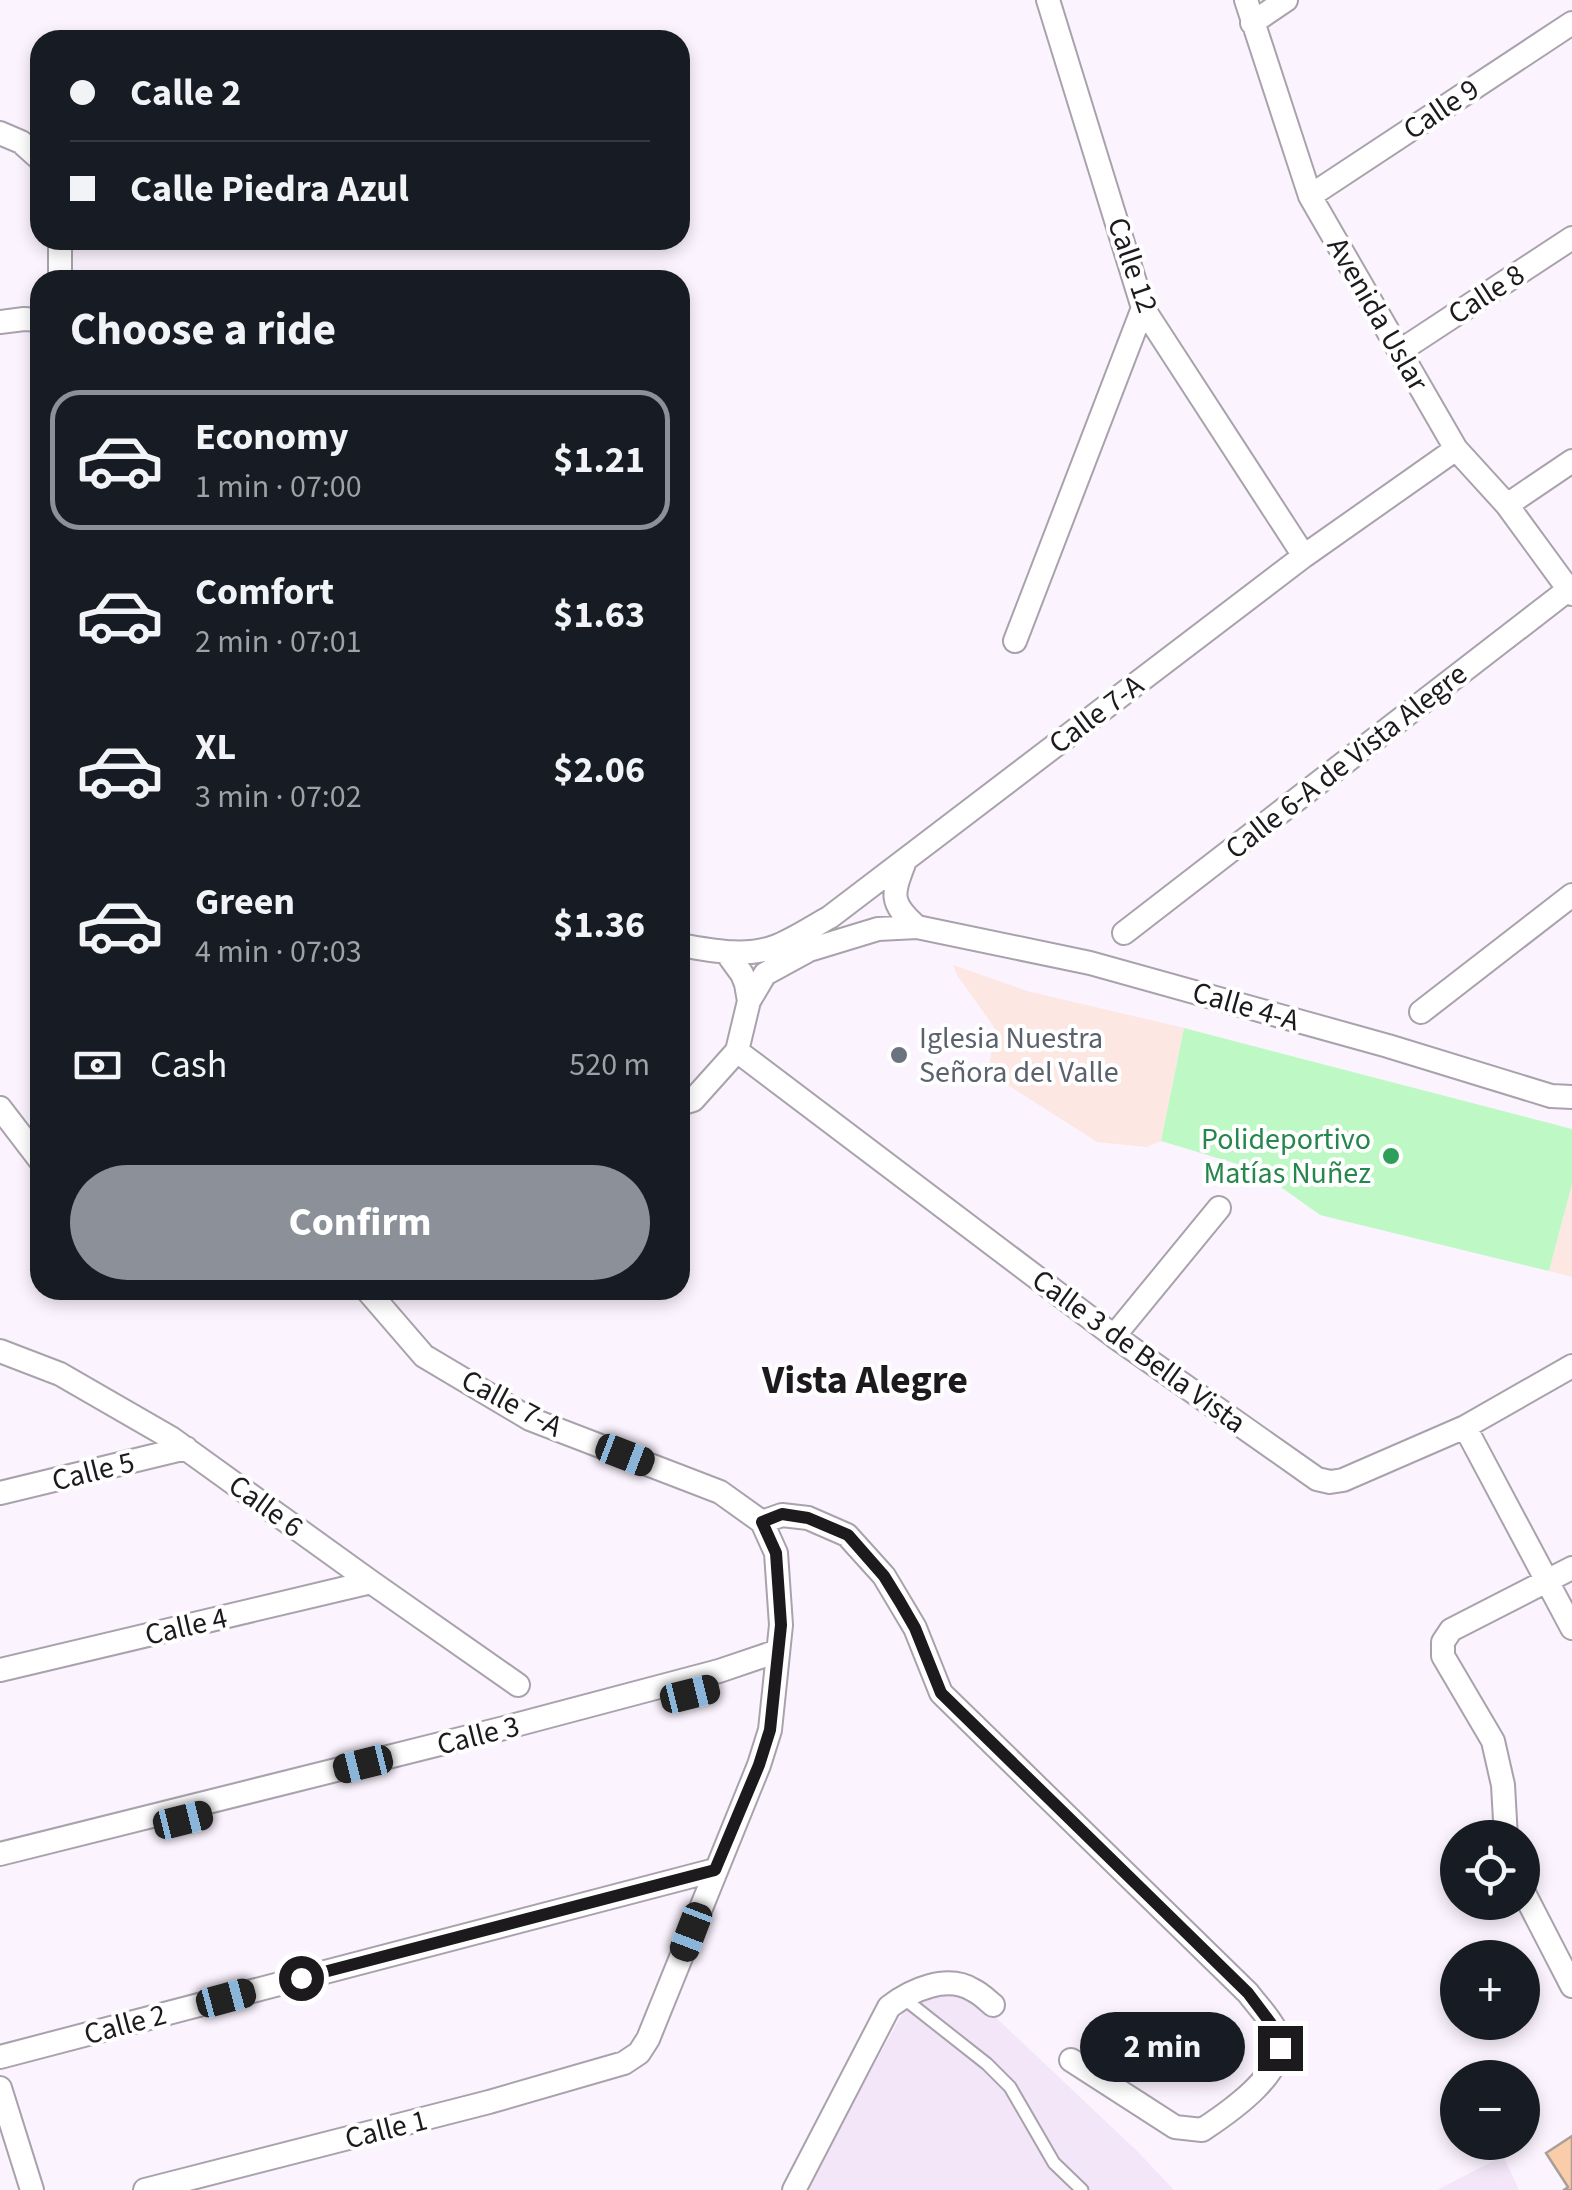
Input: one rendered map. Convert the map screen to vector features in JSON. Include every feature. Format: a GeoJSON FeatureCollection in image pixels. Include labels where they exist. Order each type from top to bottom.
{"type":"FeatureCollection","features":[{"type":"Feature","properties":{"kind":"street","name":"Calle 12"},"geometry":{"type":"LineString","coordinates":[[1048,0],[1143,308],[1304,556]]}},
{"type":"Feature","properties":{"kind":"street","name":"Avenida Uslar"},"geometry":{"type":"LineString","coordinates":[[1246,0],[1310,196],[1456,449],[1507,506],[1570,592]]}},
{"type":"Feature","properties":{"kind":"street"},"geometry":{"type":"LineString","coordinates":[[1252,23],[1286,0]]}},
{"type":"Feature","properties":{"kind":"street","name":"Calle 9"},"geometry":{"type":"LineString","coordinates":[[1310,196],[1572,22]]}},
{"type":"Feature","properties":{"kind":"street"},"geometry":{"type":"LineString","coordinates":[[0,133],[30,150]]}},
{"type":"Feature","properties":{"kind":"street","name":"Calle 8"},"geometry":{"type":"LineString","coordinates":[[1400,351],[1572,238]]}},
{"type":"Feature","properties":{"kind":"street"},"geometry":{"type":"LineString","coordinates":[[1016,640],[1143,308]]}},
{"type":"Feature","properties":{"kind":"street"},"geometry":{"type":"LineString","coordinates":[[0,322],[30,319]]}},
{"type":"Feature","properties":{"kind":"street","name":"Calle 7-A"},"geometry":{"type":"LineString","coordinates":[[690,947],[756,952],[775,947],[830,917],[1304,556],[1456,449]]}},
{"type":"Feature","properties":{"kind":"street"},"geometry":{"type":"LineString","coordinates":[[1507,506],[1572,462]]}},
{"type":"Feature","properties":{"kind":"street","name":"Calle 6-A de Vista Alegre"},"geometry":{"type":"LineString","coordinates":[[1124,933],[1570,592]]}},
{"type":"Feature","properties":{"kind":"street"},"geometry":{"type":"LineString","coordinates":[[906,860],[895,899],[900,912],[917,928]]}},
{"type":"Feature","properties":{"kind":"street"},"geometry":{"type":"LineString","coordinates":[[1421,1012],[1572,895]]}},
{"type":"Feature","properties":{"kind":"street"},"geometry":{"type":"LineString","coordinates":[[690,1101],[737,1051],[749,1001],[764,974],[809,950],[878,929],[917,928]]}},
{"type":"Feature","properties":{"kind":"street","name":"Calle 4-A"},"geometry":{"type":"LineString","coordinates":[[917,928],[1090,963],[1551,1096],[1572,1097]]}},
{"type":"Feature","properties":{"kind":"street"},"geometry":{"type":"LineString","coordinates":[[726,952],[742,974],[749,1001]]}},
{"type":"Feature","properties":{"kind":"street","name":"Calle 3 de Bella Vista"},"geometry":{"type":"LineString","coordinates":[[737,1051],[1114,1336],[1318,1478],[1330,1482],[1343,1480],[1466,1426],[1572,1366]]}},
{"type":"Feature","properties":{"kind":"street"},"geometry":{"type":"LineString","coordinates":[[0,1108],[30,1147]]}},
{"type":"Feature","properties":{"kind":"street"},"geometry":{"type":"LineString","coordinates":[[1114,1336],[1219,1208]]}},
{"type":"Feature","properties":{"kind":"street","name":"Calle 7-A"},"geometry":{"type":"LineString","coordinates":[[376,1300],[424,1356],[530,1419],[720,1492],[762,1522]]}},
{"type":"Feature","properties":{"kind":"street","name":"Calle 6"},"geometry":{"type":"LineString","coordinates":[[0,1351],[60,1374],[186,1448],[518,1685]]}},
{"type":"Feature","properties":{"kind":"street"},"geometry":{"type":"LineString","coordinates":[[1466,1426],[1572,1628]]}},
{"type":"Feature","properties":{"kind":"street","name":"Calle 5"},"geometry":{"type":"LineString","coordinates":[[0,1493],[186,1448]]}},
{"type":"Feature","properties":{"kind":"street"},"geometry":{"type":"LineString","coordinates":[[715,1870],[770,1730],[781,1625],[776,1553],[762,1522],[782,1514],[808,1518],[848,1535],[884,1576],[908,1615],[941,1693],[1248,1993],[1278,2033],[1280,2048],[1277,2062],[1240,2104],[1202,2130],[1175,2127],[1071,2060]]}},
{"type":"Feature","properties":{"kind":"street"},"geometry":{"type":"LineString","coordinates":[[1505,1820],[1503,1785],[1493,1741],[1443,1656],[1443,1642],[1451,1630],[1572,1568]]}},
{"type":"Feature","properties":{"kind":"street","name":"Calle 4"},"geometry":{"type":"LineString","coordinates":[[0,1670],[371,1582]]}},
{"type":"Feature","properties":{"kind":"street","name":"Calle 3"},"geometry":{"type":"LineString","coordinates":[[0,1854],[726,1686],[778,1659]]}},
{"type":"Feature","properties":{"kind":"street","name":"Calle 3"},"geometry":{"type":"LineString","coordinates":[[0,1866],[510,1733]]}},
{"type":"Feature","properties":{"kind":"street","name":"Calle 2"},"geometry":{"type":"LineString","coordinates":[[0,2057],[715,1870]]}},
{"type":"Feature","properties":{"kind":"street","name":"Calle 1"},"geometry":{"type":"LineString","coordinates":[[145,2190],[489,2102],[624,2063],[639,2053],[648,2039],[715,1870]]}},
{"type":"Feature","properties":{"kind":"street"},"geometry":{"type":"LineString","coordinates":[[1538,1920],[1572,1986]]}},
{"type":"Feature","properties":{"kind":"street"},"geometry":{"type":"LineString","coordinates":[[794,2190],[890,2006],[914,1990],[942,1984],[970,1987],[993,2004]]}},
{"type":"Feature","properties":{"kind":"street"},"geometry":{"type":"LineString","coordinates":[[0,2088],[32,2190]]}},
{"type":"Feature","properties":{"kind":"lane"},"geometry":{"type":"LineString","coordinates":[[902,1997],[1010,2087],[1054,2162],[1082,2190]]}},
{"type":"Feature","properties":{"kind":"shaded area"},"geometry":{"type":"Polygon","coordinates":[[[953,965],[1027,991],[1184,1028],[1161,1141],[1147,1147],[1097,1142],[989,1073],[994,1027],[953,965]]]}},
{"type":"Feature","properties":{"kind":"shaded area"},"geometry":{"type":"Polygon","coordinates":[[[1572,1184],[1572,1277],[1549,1271],[1572,1184]]]}},
{"type":"Feature","properties":{"kind":"shaded area"},"geometry":{"type":"Polygon","coordinates":[[[918,1993],[972,1995],[1174,2190],[804,2190],[908,2004],[918,1993]]]}},
{"type":"Feature","properties":{"kind":"shaded area"},"geometry":{"type":"Polygon","coordinates":[[[1495,2160],[1505,2160],[1519,2190],[1437,2190],[1495,2160]]]}},
{"type":"Feature","properties":{"kind":"green space","name":"Polideportivo Matías Nuñez"},"geometry":{"type":"Polygon","coordinates":[[[1184,1028],[1572,1129],[1572,1184],[1549,1271],[1320,1215],[1257,1170],[1161,1141],[1184,1028]]]}},
{"type":"Feature","properties":{"kind":"building"},"geometry":{"type":"Polygon","coordinates":[[[1572,2136],[1572,2190],[1564,2190],[1568,2187],[1546,2153],[1572,2136]]]}},
{"type":"Feature","properties":{"kind":"place","name":"Iglesia Nuestra Señora del Valle"},"geometry":{"type":"Point","coordinates":[899,1055]}},
{"type":"Feature","properties":{"kind":"place","name":"Polideportivo Matías Nuñez"},"geometry":{"type":"Point","coordinates":[1391,1156]}},
{"type":"Feature","properties":{"kind":"district","name":"Vista Alegre"},"geometry":{"type":"Point","coordinates":[865,1379]}},
{"type":"Feature","properties":{"kind":"route"},"geometry":{"type":"LineString","coordinates":[[301,1978],[715,1870],[770,1730],[781,1625],[776,1553],[762,1522],[782,1514],[808,1518],[848,1535],[884,1576],[900,1602],[941,1693],[1248,1993],[1278,2033],[1280,2048]]}}]}
